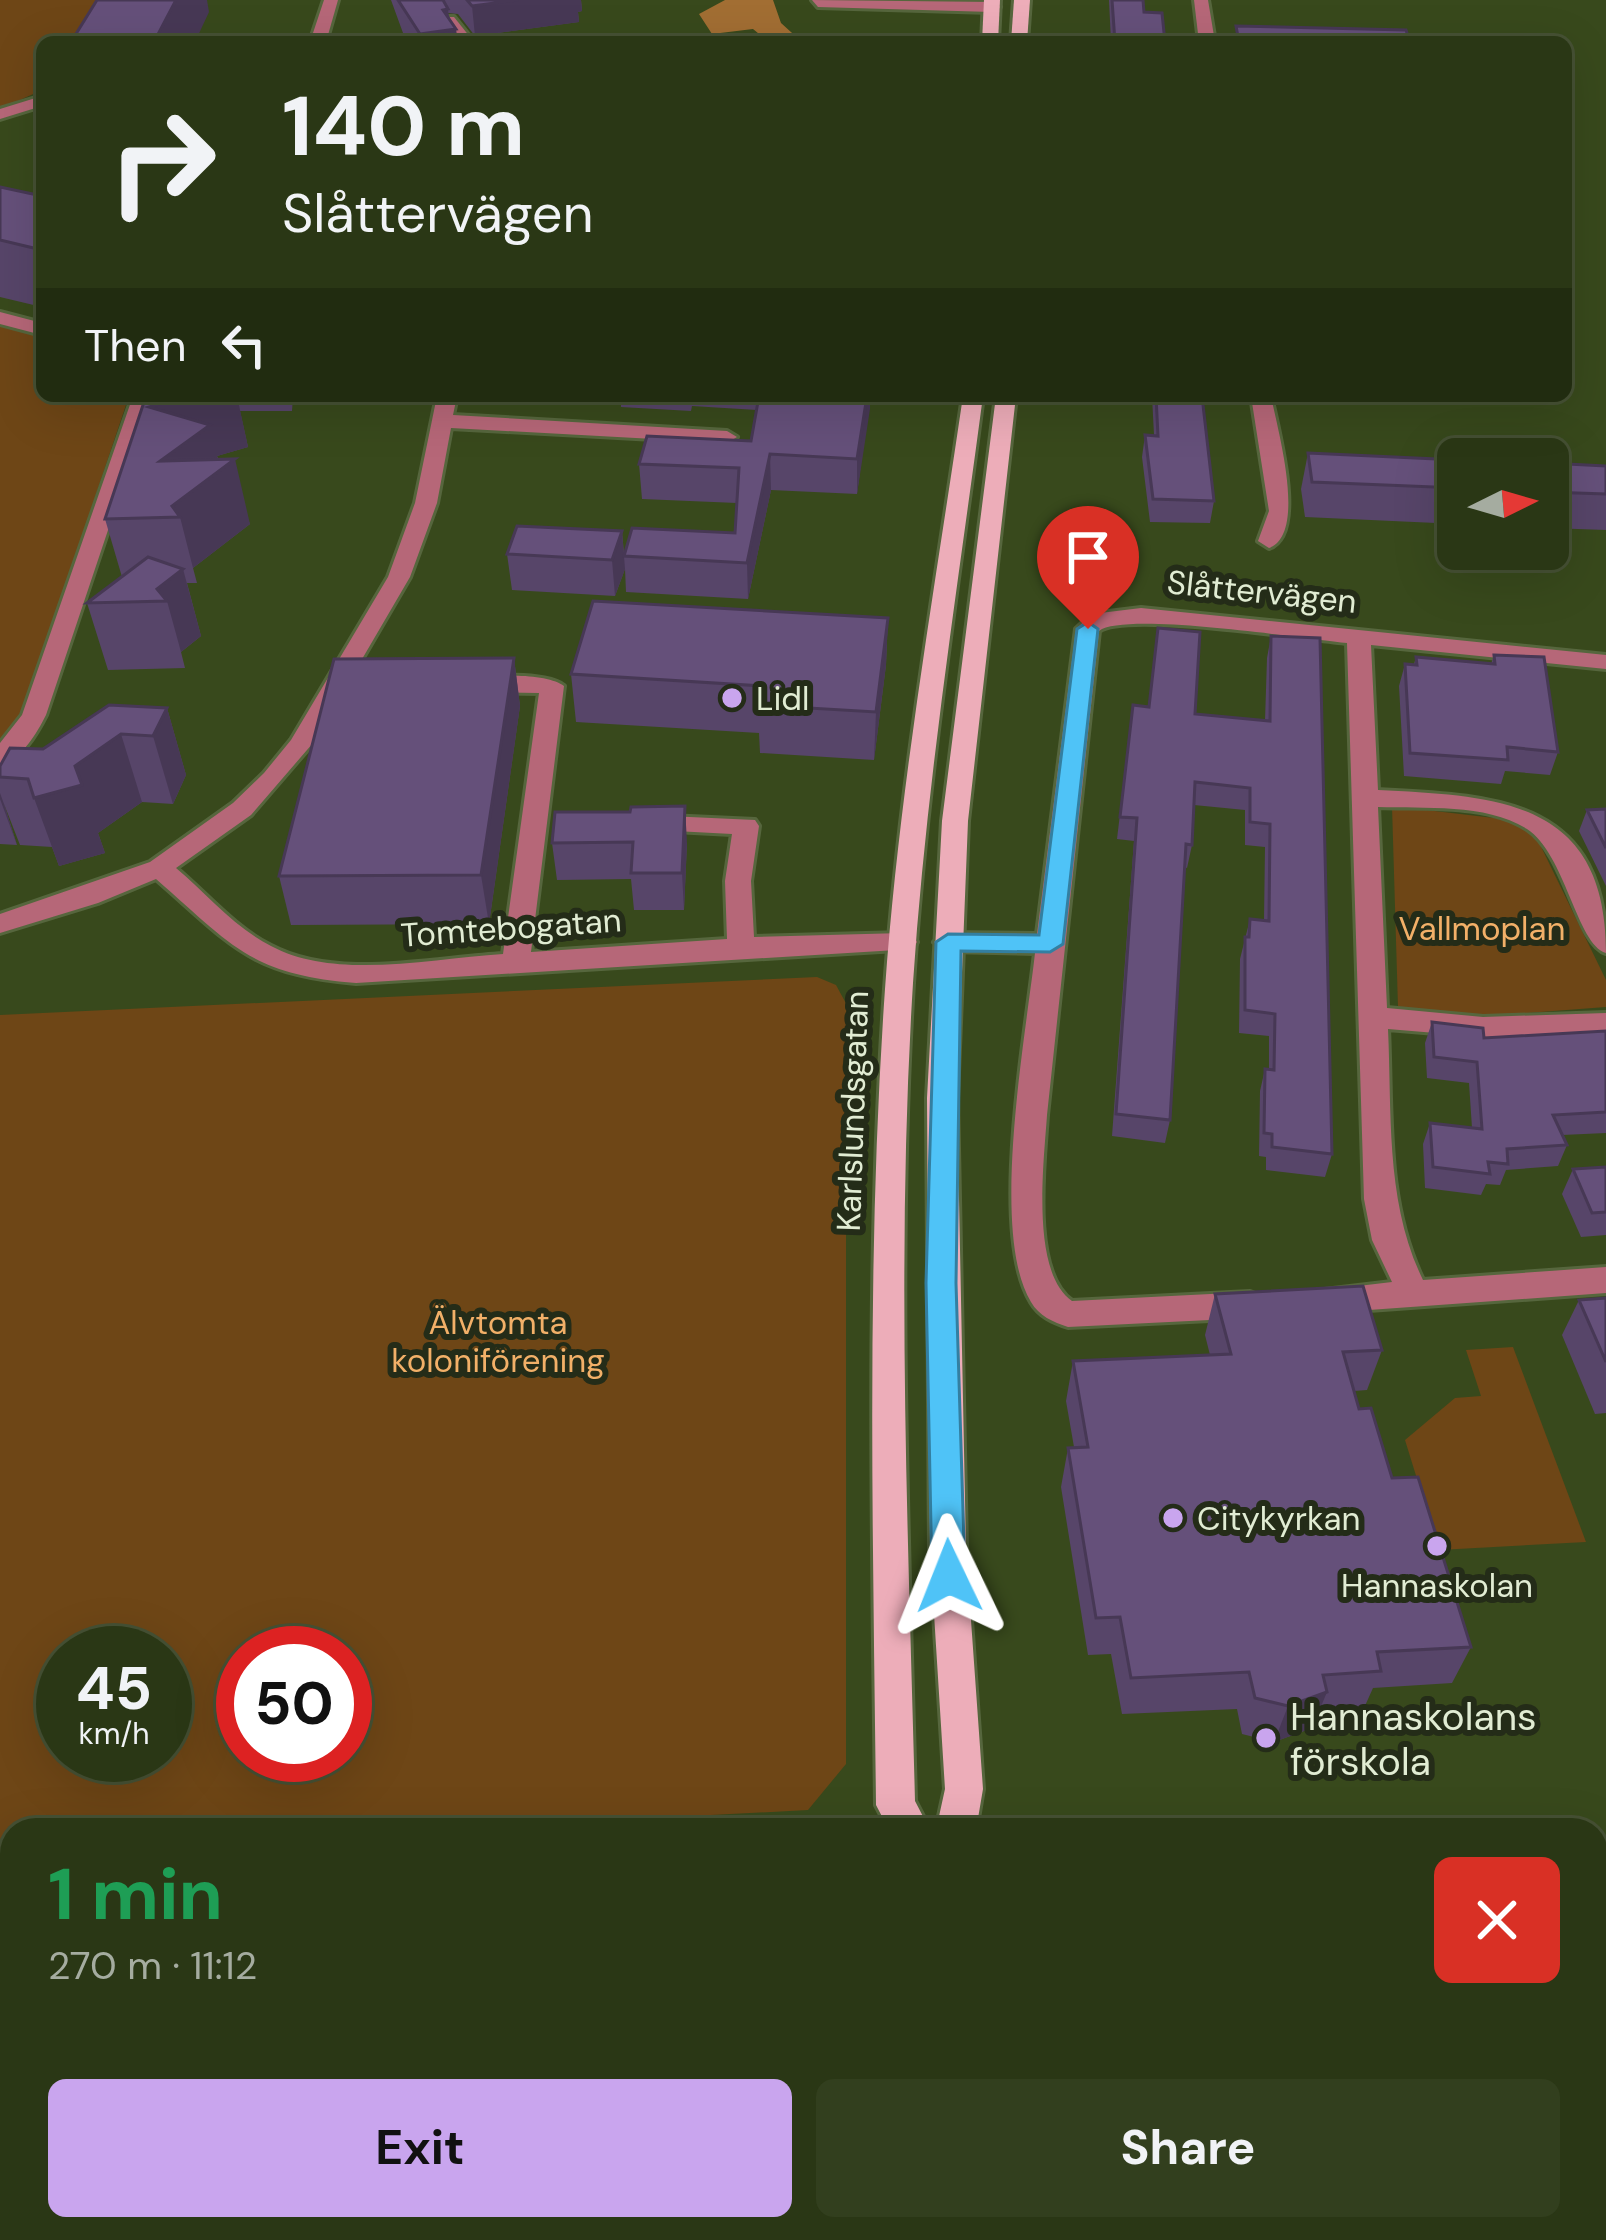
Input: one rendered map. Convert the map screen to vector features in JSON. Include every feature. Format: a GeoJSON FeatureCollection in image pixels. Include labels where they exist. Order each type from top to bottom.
{"type":"FeatureCollection","features":[{"type":"Feature","properties":{"kind":"main road"},"geometry":{"type":"LineString","coordinates":[[1019,36],[1022,0]]}},
{"type":"Feature","properties":{"kind":"main road"},"geometry":{"type":"LineString","coordinates":[[990,36],[992,3]]}},
{"type":"Feature","properties":{"kind":"main road","name":"Karlslundsgatan"},"geometry":{"type":"LineString","coordinates":[[903,1818],[896,1805],[890,1511],[892,1176],[903,942],[927,697],[972,402]]}},
{"type":"Feature","properties":{"kind":"main road"},"geometry":{"type":"LineString","coordinates":[[958,1818],[964,1789],[949,1585],[941,1338],[948,942],[955,821],[1005,402]]}},
{"type":"Feature","properties":{"kind":"main road"},"geometry":{"type":"LineString","coordinates":[[903,942],[948,942]]}},
{"type":"Feature","properties":{"kind":"street"},"geometry":{"type":"LineString","coordinates":[[320,36],[332,0]]}},
{"type":"Feature","properties":{"kind":"street"},"geometry":{"type":"LineString","coordinates":[[1201,0],[1206,36]]}},
{"type":"Feature","properties":{"kind":"street"},"geometry":{"type":"LineString","coordinates":[[818,2],[992,3]]}},
{"type":"Feature","properties":{"kind":"street"},"geometry":{"type":"LineString","coordinates":[[449,20],[461,36]]}},
{"type":"Feature","properties":{"kind":"street"},"geometry":{"type":"LineString","coordinates":[[0,114],[36,103]]}},
{"type":"Feature","properties":{"kind":"street"},"geometry":{"type":"LineString","coordinates":[[0,319],[36,327]]}},
{"type":"Feature","properties":{"kind":"street"},"geometry":{"type":"LineString","coordinates":[[0,757],[26,733],[34,715],[141,402]]}},
{"type":"Feature","properties":{"kind":"street"},"geometry":{"type":"LineString","coordinates":[[1263,402],[1280,511],[1269,541]]}},
{"type":"Feature","properties":{"kind":"street"},"geometry":{"type":"LineString","coordinates":[[0,924],[88,897],[159,868],[242,809],[273,779],[347,683],[413,545],[444,409],[727,437]]}},
{"type":"Feature","properties":{"kind":"street","name":"Slåttervägen"},"geometry":{"type":"LineString","coordinates":[[1606,662],[1142,615],[1100,619],[1088,629],[1050,944],[1030,1207],[1039,1287],[1051,1305],[1068,1314],[1606,1280]]}},
{"type":"Feature","properties":{"kind":"street"},"geometry":{"type":"LineString","coordinates":[[1359,637],[1380,1199],[1388,1240],[1414,1294]]}},
{"type":"Feature","properties":{"kind":"street"},"geometry":{"type":"LineString","coordinates":[[444,685],[553,686],[516,964]]}},
{"type":"Feature","properties":{"kind":"street"},"geometry":{"type":"LineString","coordinates":[[1366,798],[1503,810],[1531,817],[1562,850],[1606,944]]}},
{"type":"Feature","properties":{"kind":"street"},"geometry":{"type":"LineString","coordinates":[[532,820],[569,820]]}},
{"type":"Feature","properties":{"kind":"street"},"geometry":{"type":"LineString","coordinates":[[628,823],[746,826],[738,881],[741,948]]}},
{"type":"Feature","properties":{"kind":"street","name":"Tomtebogatan"},"geometry":{"type":"LineString","coordinates":[[159,868],[233,939],[280,964],[356,973],[903,942]]}},
{"type":"Feature","properties":{"kind":"street"},"geometry":{"type":"LineString","coordinates":[[948,942],[1050,944]]}},
{"type":"Feature","properties":{"kind":"street"},"geometry":{"type":"LineString","coordinates":[[1372,1017],[1483,1027],[1606,1023]]}},
{"type":"Feature","properties":{"kind":"green space"},"geometry":{"type":"Polygon","coordinates":[[[0,0],[98,0],[77,36],[36,36],[36,93],[0,109],[0,0]]]}},
{"type":"Feature","properties":{"kind":"green space"},"geometry":{"type":"Polygon","coordinates":[[[0,326],[36,335],[36,402],[127,402],[23,712],[0,745],[0,326]]]}},
{"type":"Feature","properties":{"kind":"green space","name":"Vallmoplan"},"geometry":{"type":"Polygon","coordinates":[[[1392,806],[1529,822],[1606,980],[1606,1007],[1490,1016],[1398,1007],[1392,806]]]}},
{"type":"Feature","properties":{"kind":"green space","name":"Älvtomta koloniförening"},"geometry":{"type":"Polygon","coordinates":[[[817,977],[836,985],[855,1020],[846,1217],[846,1764],[808,1810],[653,1818],[0,1818],[0,1015],[817,977]]]}},
{"type":"Feature","properties":{"kind":"green space"},"geometry":{"type":"Polygon","coordinates":[[[1513,1347],[1586,1542],[1439,1550],[1405,1440],[1455,1398],[1481,1396],[1466,1350],[1513,1347]]]}},
{"type":"Feature","properties":{"kind":"shaded area"},"geometry":{"type":"Polygon","coordinates":[[[725,0],[773,0],[781,23],[795,36],[762,36],[753,29],[712,34],[699,14],[725,0]]]}},
{"type":"Feature","properties":{"kind":"building"},"geometry":{"type":"Polygon","coordinates":[[[97,0],[176,0],[157,36],[75,36],[97,0]]]}},
{"type":"Feature","properties":{"kind":"building"},"geometry":{"type":"Polygon","coordinates":[[[398,0],[443,0],[448,9],[443,10],[456,29],[420,34],[398,0]]]}},
{"type":"Feature","properties":{"kind":"building"},"geometry":{"type":"Polygon","coordinates":[[[467,0],[518,0],[472,6],[467,0]]]}},
{"type":"Feature","properties":{"kind":"building"},"geometry":{"type":"Polygon","coordinates":[[[1112,0],[1143,0],[1144,12],[1162,13],[1164,36],[1115,36],[1112,0]]]}},
{"type":"Feature","properties":{"kind":"building"},"geometry":{"type":"Polygon","coordinates":[[[1236,26],[1406,30],[1408,36],[1238,36],[1236,26]]]}},
{"type":"Feature","properties":{"kind":"building"},"geometry":{"type":"Polygon","coordinates":[[[0,187],[36,195],[36,249],[0,240],[0,187]]]}},
{"type":"Feature","properties":{"kind":"building"},"geometry":{"type":"Polygon","coordinates":[[[144,402],[166,402],[149,407],[210,425],[160,461],[235,459],[172,506],[180,517],[105,519],[144,402]]]}},
{"type":"Feature","properties":{"kind":"building"},"geometry":{"type":"Polygon","coordinates":[[[758,402],[866,402],[857,459],[770,454],[747,563],[624,556],[632,528],[735,533],[739,468],[639,464],[647,436],[751,441],[758,402]]]}},
{"type":"Feature","properties":{"kind":"building"},"geometry":{"type":"Polygon","coordinates":[[[1156,402],[1203,402],[1214,501],[1153,499],[1145,435],[1158,436],[1156,402]]]}},
{"type":"Feature","properties":{"kind":"building"},"geometry":{"type":"Polygon","coordinates":[[[1308,453],[1437,459],[1437,487],[1312,482],[1308,453]]]}},
{"type":"Feature","properties":{"kind":"building"},"geometry":{"type":"Polygon","coordinates":[[[1569,464],[1606,466],[1606,494],[1569,493],[1569,464]]]}},
{"type":"Feature","properties":{"kind":"building"},"geometry":{"type":"Polygon","coordinates":[[[517,526],[622,531],[612,560],[507,554],[517,526]]]}},
{"type":"Feature","properties":{"kind":"building"},"geometry":{"type":"Polygon","coordinates":[[[148,557],[183,569],[157,589],[167,601],[87,603],[148,557]]]}},
{"type":"Feature","properties":{"kind":"building"},"geometry":{"type":"Polygon","coordinates":[[[593,601],[888,618],[876,712],[759,705],[762,686],[571,674],[593,601]]]}},
{"type":"Feature","properties":{"kind":"building"},"geometry":{"type":"Polygon","coordinates":[[[1158,628],[1200,632],[1195,714],[1270,721],[1271,636],[1320,638],[1332,1154],[1272,1147],[1272,1134],[1264,1133],[1265,1069],[1274,1070],[1275,1014],[1245,1010],[1245,937],[1249,937],[1250,919],[1269,921],[1270,824],[1250,822],[1250,788],[1195,782],[1192,845],[1186,844],[1170,1120],[1116,1114],[1137,818],[1120,817],[1133,705],[1149,707],[1158,628]]]}},
{"type":"Feature","properties":{"kind":"building"},"geometry":{"type":"Polygon","coordinates":[[[1494,655],[1544,657],[1558,752],[1507,747],[1508,760],[1410,753],[1405,664],[1417,665],[1416,657],[1495,664],[1494,655]]]}},
{"type":"Feature","properties":{"kind":"building"},"geometry":{"type":"Polygon","coordinates":[[[514,658],[481,875],[279,876],[334,659],[514,658]]]}},
{"type":"Feature","properties":{"kind":"building"},"geometry":{"type":"Polygon","coordinates":[[[109,705],[167,708],[153,736],[121,734],[75,766],[82,785],[34,798],[28,779],[0,777],[10,748],[43,749],[109,705]]]}},
{"type":"Feature","properties":{"kind":"building"},"geometry":{"type":"Polygon","coordinates":[[[685,806],[682,873],[631,873],[633,842],[552,843],[555,812],[685,806]]]}},
{"type":"Feature","properties":{"kind":"building"},"geometry":{"type":"Polygon","coordinates":[[[1606,809],[1606,848],[1587,810],[1606,809]]]}},
{"type":"Feature","properties":{"kind":"building"},"geometry":{"type":"Polygon","coordinates":[[[1432,1022],[1483,1028],[1484,1038],[1606,1031],[1606,1112],[1553,1115],[1567,1145],[1507,1149],[1508,1164],[1488,1162],[1490,1174],[1433,1167],[1430,1123],[1482,1129],[1477,1062],[1434,1057],[1432,1022]]]}},
{"type":"Feature","properties":{"kind":"building"},"geometry":{"type":"Polygon","coordinates":[[[1606,1167],[1606,1212],[1592,1213],[1573,1169],[1606,1167]]]}},
{"type":"Feature","properties":{"kind":"building"},"geometry":{"type":"Polygon","coordinates":[[[1363,1286],[1382,1350],[1343,1352],[1359,1409],[1371,1408],[1392,1478],[1418,1477],[1471,1647],[1377,1652],[1381,1671],[1323,1675],[1327,1692],[1288,1706],[1255,1698],[1249,1672],[1131,1678],[1120,1617],[1096,1618],[1068,1448],[1088,1447],[1073,1361],[1231,1354],[1215,1294],[1363,1286]]]}},
{"type":"Feature","properties":{"kind":"building"},"geometry":{"type":"Polygon","coordinates":[[[1606,1298],[1606,1362],[1579,1300],[1606,1298]]]}},
{"type":"Feature","properties":{"kind":"place","name":"Lidl"},"geometry":{"type":"Point","coordinates":[732,698]}},
{"type":"Feature","properties":{"kind":"place","name":"Citykyrkan"},"geometry":{"type":"Point","coordinates":[1173,1518]}},
{"type":"Feature","properties":{"kind":"place","name":"Hannaskolan"},"geometry":{"type":"Point","coordinates":[1437,1546]}},
{"type":"Feature","properties":{"kind":"place","name":"Hannaskolans förskola"},"geometry":{"type":"Point","coordinates":[1266,1738]}},
{"type":"Feature","properties":{"kind":"route"},"geometry":{"type":"LineString","coordinates":[[949,1576],[941,1338],[948,942],[1050,944],[1088,629]]}}]}
